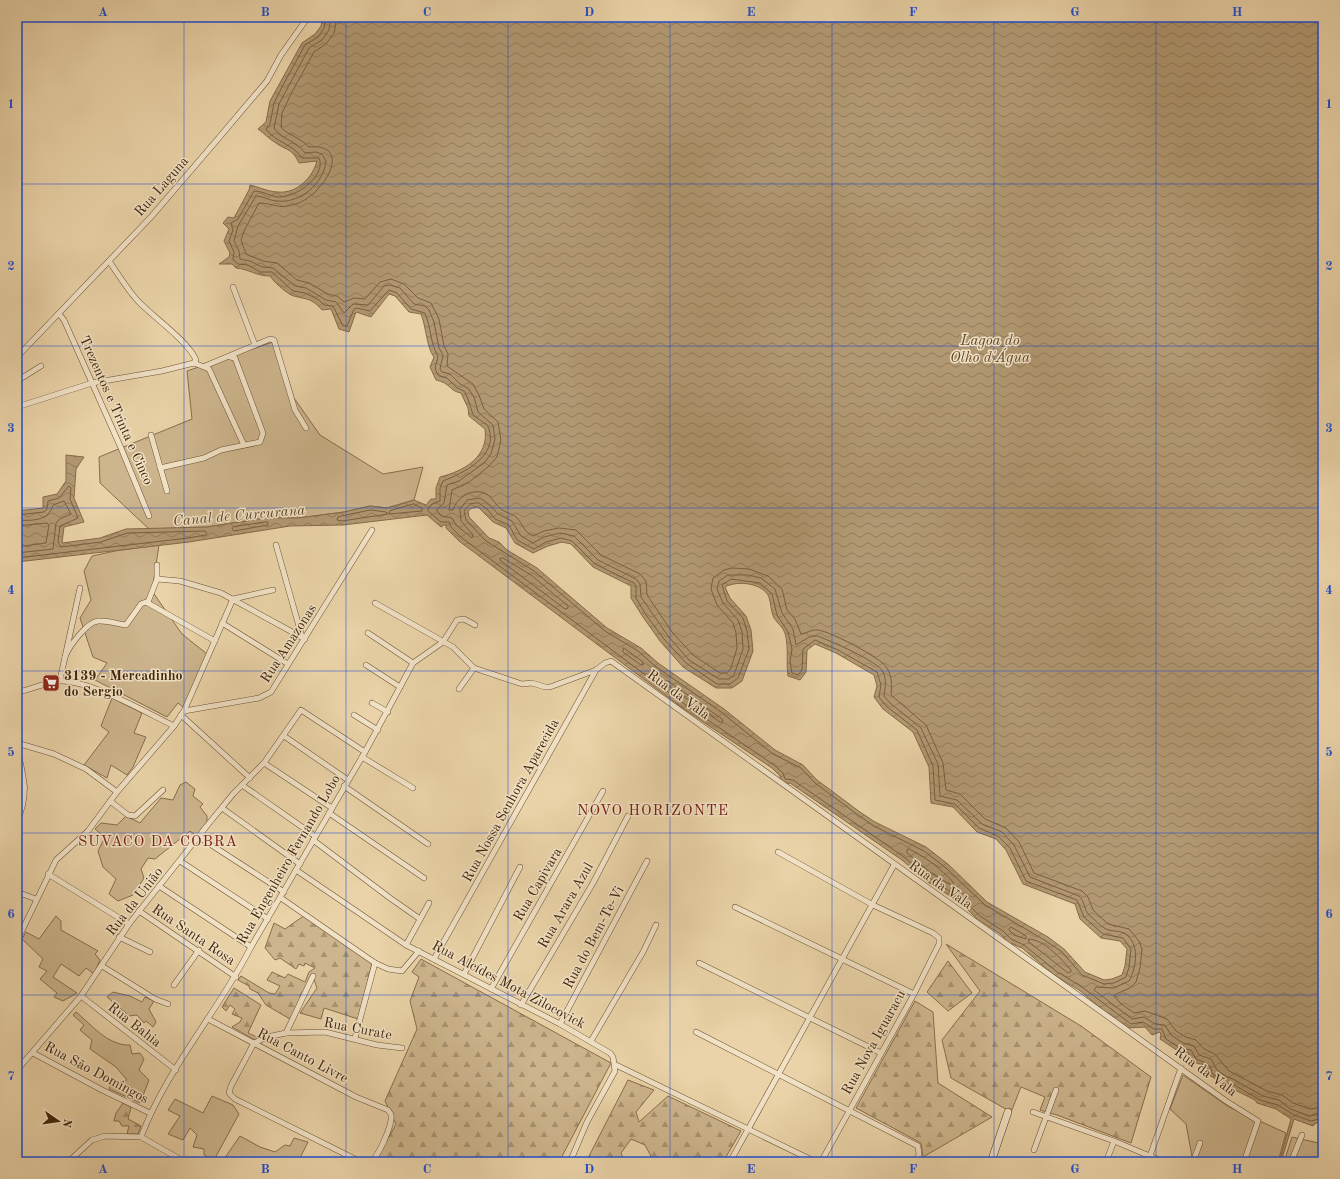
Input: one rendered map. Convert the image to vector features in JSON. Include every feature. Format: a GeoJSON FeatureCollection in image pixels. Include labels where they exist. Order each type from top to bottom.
{"type":"FeatureCollection","features":[{"type":"Feature","properties":{"kind":"main road"},"geometry":{"type":"LineString","coordinates":[[991,1162],[1008,1112]]}},
{"type":"Feature","properties":{"kind":"street","name":"Rua Laguna"},"geometry":{"type":"LineString","coordinates":[[17,357],[151,217],[267,80],[284,51],[308,17]]}},
{"type":"Feature","properties":{"kind":"street"},"geometry":{"type":"LineString","coordinates":[[109,261],[138,301],[162,322],[191,352],[196,360],[194,363]]}},
{"type":"Feature","properties":{"kind":"street"},"geometry":{"type":"LineString","coordinates":[[234,287],[255,345]]}},
{"type":"Feature","properties":{"kind":"street","name":"Trezentos e Trinta e Cinco"},"geometry":{"type":"LineString","coordinates":[[59,314],[64,320],[149,516]]}},
{"type":"Feature","properties":{"kind":"street"},"geometry":{"type":"LineString","coordinates":[[205,366],[230,357],[270,339],[274,340],[295,410],[306,428]]}},
{"type":"Feature","properties":{"kind":"street"},"geometry":{"type":"LineString","coordinates":[[160,468],[204,458],[221,450],[260,442],[263,433],[235,358],[230,357]]}},
{"type":"Feature","properties":{"kind":"street"},"geometry":{"type":"LineString","coordinates":[[17,407],[92,383],[162,371],[194,363],[205,366],[211,372],[244,445]]}},
{"type":"Feature","properties":{"kind":"street"},"geometry":{"type":"LineString","coordinates":[[17,381],[40,366]]}},
{"type":"Feature","properties":{"kind":"street"},"geometry":{"type":"LineString","coordinates":[[151,435],[166,490]]}},
{"type":"Feature","properties":{"kind":"street","name":"Rua Amazonas"},"geometry":{"type":"LineString","coordinates":[[182,713],[266,696],[275,687],[372,530]]}},
{"type":"Feature","properties":{"kind":"street"},"geometry":{"type":"LineString","coordinates":[[276,545],[304,638]]}},
{"type":"Feature","properties":{"kind":"street"},"geometry":{"type":"LineString","coordinates":[[148,602],[157,579],[157,565]]}},
{"type":"Feature","properties":{"kind":"street"},"geometry":{"type":"LineString","coordinates":[[157,579],[202,586],[233,599],[304,638]]}},
{"type":"Feature","properties":{"kind":"street"},"geometry":{"type":"LineString","coordinates":[[60,680],[80,588]]}},
{"type":"Feature","properties":{"kind":"street"},"geometry":{"type":"LineString","coordinates":[[233,599],[273,590]]}},
{"type":"Feature","properties":{"kind":"street"},"geometry":{"type":"LineString","coordinates":[[17,941],[56,860],[88,831],[117,792],[174,726],[182,713],[233,599]]}},
{"type":"Feature","properties":{"kind":"street"},"geometry":{"type":"LineString","coordinates":[[65,657],[72,642],[94,622],[106,621],[126,625],[142,604],[148,602],[215,641]]}},
{"type":"Feature","properties":{"kind":"street"},"geometry":{"type":"LineString","coordinates":[[375,603],[458,651],[474,668],[522,684],[532,684],[545,687],[596,670]]}},
{"type":"Feature","properties":{"kind":"street","name":"Rua Engenheiro Fernando Lobo"},"geometry":{"type":"LineString","coordinates":[[141,1137],[150,1113],[208,1019],[236,977],[251,947],[378,730],[413,663],[443,642],[457,620],[464,619],[475,625]]}},
{"type":"Feature","properties":{"kind":"street"},"geometry":{"type":"LineString","coordinates":[[222,622],[288,664]]}},
{"type":"Feature","properties":{"kind":"street"},"geometry":{"type":"LineString","coordinates":[[368,633],[413,663]]}},
{"type":"Feature","properties":{"kind":"street","name":"Rua da Vala"},"geometry":{"type":"LineString","coordinates":[[596,670],[605,663],[614,662],[894,865],[1226,1101],[1258,1121],[1244,1162]]}},
{"type":"Feature","properties":{"kind":"street"},"geometry":{"type":"LineString","coordinates":[[366,665],[400,687]]}},
{"type":"Feature","properties":{"kind":"street"},"geometry":{"type":"LineString","coordinates":[[459,689],[474,668]]}},
{"type":"Feature","properties":{"kind":"street","name":"Rua Nossa Senhora Aparecida"},"geometry":{"type":"LineString","coordinates":[[434,959],[596,670]]}},
{"type":"Feature","properties":{"kind":"street"},"geometry":{"type":"LineString","coordinates":[[17,692],[60,680],[106,693],[174,726]]}},
{"type":"Feature","properties":{"kind":"street"},"geometry":{"type":"LineString","coordinates":[[372,703],[388,712]]}},
{"type":"Feature","properties":{"kind":"street","name":"Rua da União"},"geometry":{"type":"LineString","coordinates":[[17,1070],[81,996],[102,966],[119,937],[139,911],[222,808],[264,763],[301,710],[365,752]]}},
{"type":"Feature","properties":{"kind":"street"},"geometry":{"type":"LineString","coordinates":[[182,713],[250,778]]}},
{"type":"Feature","properties":{"kind":"street"},"geometry":{"type":"LineString","coordinates":[[354,715],[378,730]]}},
{"type":"Feature","properties":{"kind":"street"},"geometry":{"type":"LineString","coordinates":[[284,736],[348,780]]}},
{"type":"Feature","properties":{"kind":"street"},"geometry":{"type":"LineString","coordinates":[[17,743],[54,754],[86,769],[117,792]]}},
{"type":"Feature","properties":{"kind":"street"},"geometry":{"type":"LineString","coordinates":[[17,748],[25,787],[23,807],[17,821]]}},
{"type":"Feature","properties":{"kind":"street"},"geometry":{"type":"LineString","coordinates":[[362,757],[413,788]]}},
{"type":"Feature","properties":{"kind":"street"},"geometry":{"type":"LineString","coordinates":[[264,763],[424,878]]}},
{"type":"Feature","properties":{"kind":"street"},"geometry":{"type":"LineString","coordinates":[[17,783],[25,787]]}},
{"type":"Feature","properties":{"kind":"street"},"geometry":{"type":"LineString","coordinates":[[242,785],[314,838],[390,898],[420,919]]}},
{"type":"Feature","properties":{"kind":"street"},"geometry":{"type":"LineString","coordinates":[[344,786],[428,844]]}},
{"type":"Feature","properties":{"kind":"street"},"geometry":{"type":"LineString","coordinates":[[110,801],[128,815],[135,816],[140,813],[162,790]]}},
{"type":"Feature","properties":{"kind":"street","name":"Rua Capivara"},"geometry":{"type":"LineString","coordinates":[[491,988],[603,791]]}},
{"type":"Feature","properties":{"kind":"street"},"geometry":{"type":"LineString","coordinates":[[222,808],[300,864]]}},
{"type":"Feature","properties":{"kind":"street","name":"Rua Arara Azul"},"geometry":{"type":"LineString","coordinates":[[521,1005],[593,883],[628,816]]}},
{"type":"Feature","properties":{"kind":"street"},"geometry":{"type":"LineString","coordinates":[[198,837],[284,892]]}},
{"type":"Feature","properties":{"kind":"street"},"geometry":{"type":"LineString","coordinates":[[778,852],[872,905]]}},
{"type":"Feature","properties":{"kind":"street","name":"Rua do Bem-Te-Vi"},"geometry":{"type":"LineString","coordinates":[[560,1024],[647,861]]}},
{"type":"Feature","properties":{"kind":"street"},"geometry":{"type":"LineString","coordinates":[[180,862],[268,919]]}},
{"type":"Feature","properties":{"kind":"street"},"geometry":{"type":"LineString","coordinates":[[730,1162],[808,1017],[894,865]]}},
{"type":"Feature","properties":{"kind":"street"},"geometry":{"type":"LineString","coordinates":[[464,974],[520,867]]}},
{"type":"Feature","properties":{"kind":"street","name":"Rua Alcídes Mota Zilocovick"},"geometry":{"type":"LineString","coordinates":[[296,870],[406,945],[591,1041],[610,1053],[616,1065]]}},
{"type":"Feature","properties":{"kind":"street"},"geometry":{"type":"LineString","coordinates":[[48,874],[129,924]]}},
{"type":"Feature","properties":{"kind":"street","name":"Rua Santa Rosa"},"geometry":{"type":"LineString","coordinates":[[159,886],[251,947]]}},
{"type":"Feature","properties":{"kind":"street"},"geometry":{"type":"LineString","coordinates":[[17,892],[36,899]]}},
{"type":"Feature","properties":{"kind":"street"},"geometry":{"type":"LineString","coordinates":[[281,898],[375,963],[388,969],[402,971],[419,951]]}},
{"type":"Feature","properties":{"kind":"street"},"geometry":{"type":"LineString","coordinates":[[406,945],[429,903]]}},
{"type":"Feature","properties":{"kind":"street","name":"Rua Nova Iguaracu"},"geometry":{"type":"LineString","coordinates":[[822,1162],[914,994],[939,944],[939,938],[934,933],[872,905]]}},
{"type":"Feature","properties":{"kind":"street"},"geometry":{"type":"LineString","coordinates":[[734,907],[840,960],[914,994]]}},
{"type":"Feature","properties":{"kind":"street","name":"Rua Santa Rosa"},"geometry":{"type":"LineString","coordinates":[[139,911],[199,950],[236,977]]}},
{"type":"Feature","properties":{"kind":"street"},"geometry":{"type":"LineString","coordinates":[[591,1041],[643,952],[656,925]]}},
{"type":"Feature","properties":{"kind":"street"},"geometry":{"type":"LineString","coordinates":[[119,937],[150,952]]}},
{"type":"Feature","properties":{"kind":"street"},"geometry":{"type":"LineString","coordinates":[[174,985],[199,950]]}},
{"type":"Feature","properties":{"kind":"street"},"geometry":{"type":"LineString","coordinates":[[355,1038],[375,963]]}},
{"type":"Feature","properties":{"kind":"street"},"geometry":{"type":"LineString","coordinates":[[699,963],[881,1053]]}},
{"type":"Feature","properties":{"kind":"street"},"geometry":{"type":"LineString","coordinates":[[102,966],[155,999],[168,1004]]}},
{"type":"Feature","properties":{"kind":"street"},"geometry":{"type":"LineString","coordinates":[[286,1033],[313,976]]}},
{"type":"Feature","properties":{"kind":"street","name":"Rua Bahia"},"geometry":{"type":"LineString","coordinates":[[81,996],[176,1070]]}},
{"type":"Feature","properties":{"kind":"street","name":"Rua Canto Livre"},"geometry":{"type":"LineString","coordinates":[[208,1019],[356,1097],[388,1110],[391,1114],[391,1121],[378,1154],[370,1162]]}},
{"type":"Feature","properties":{"kind":"street","name":"Rua Curate"},"geometry":{"type":"LineString","coordinates":[[254,1043],[267,1037],[286,1033],[325,1032],[355,1038],[378,1045],[402,1048]]}},
{"type":"Feature","properties":{"kind":"street"},"geometry":{"type":"LineString","coordinates":[[696,1032],[850,1109],[918,1146],[919,1154],[917,1162]]}},
{"type":"Feature","properties":{"kind":"street"},"geometry":{"type":"LineString","coordinates":[[254,1043],[229,1090],[231,1096],[362,1162]]}},
{"type":"Feature","properties":{"kind":"street","name":"Rua São Domingos"},"geometry":{"type":"LineString","coordinates":[[33,1053],[102,1090],[150,1113]]}},
{"type":"Feature","properties":{"kind":"street"},"geometry":{"type":"LineString","coordinates":[[17,1058],[22,1064]]}},
{"type":"Feature","properties":{"kind":"street"},"geometry":{"type":"LineString","coordinates":[[570,1162],[587,1122],[615,1071],[616,1065],[749,1128],[816,1162]]}},
{"type":"Feature","properties":{"kind":"street"},"geometry":{"type":"LineString","coordinates":[[1150,1156],[1181,1068]]}},
{"type":"Feature","properties":{"kind":"street"},"geometry":{"type":"LineString","coordinates":[[1034,1150],[1056,1090]]}},
{"type":"Feature","properties":{"kind":"street"},"geometry":{"type":"LineString","coordinates":[[1033,1112],[1046,1118],[1114,1141],[1164,1162]]}},
{"type":"Feature","properties":{"kind":"street"},"geometry":{"type":"LineString","coordinates":[[1291,1162],[1302,1135]]}},
{"type":"Feature","properties":{"kind":"street"},"geometry":{"type":"LineString","coordinates":[[68,1162],[84,1147],[99,1137],[141,1137],[185,1162]]}},
{"type":"Feature","properties":{"kind":"street"},"geometry":{"type":"LineString","coordinates":[[1106,1162],[1114,1141]]}},
{"type":"Feature","properties":{"kind":"street"},"geometry":{"type":"LineString","coordinates":[[1193,1162],[1200,1143]]}},
{"type":"Feature","properties":{"kind":"green space"},"geometry":{"type":"Polygon","coordinates":[[[276,341],[294,398],[320,435],[383,474],[423,467],[414,500],[387,508],[370,506],[344,512],[298,518],[265,518],[207,527],[149,529],[100,483],[99,457],[192,419],[187,371],[276,341]]]}},
{"type":"Feature","properties":{"kind":"green space"},"geometry":{"type":"Polygon","coordinates":[[[159,545],[152,591],[182,634],[207,654],[189,697],[183,707],[178,703],[167,717],[95,680],[107,663],[93,657],[80,618],[91,600],[84,571],[92,556],[115,551],[159,545]]]}},
{"type":"Feature","properties":{"kind":"green space"},"geometry":{"type":"Polygon","coordinates":[[[112,698],[142,713],[134,733],[146,737],[133,767],[127,775],[111,765],[107,778],[84,765],[109,732],[101,726],[112,698]]]}},
{"type":"Feature","properties":{"kind":"green space"},"geometry":{"type":"Polygon","coordinates":[[[186,782],[195,789],[193,796],[203,804],[200,807],[207,816],[207,823],[196,836],[190,831],[155,859],[148,858],[141,869],[144,878],[133,895],[118,901],[109,894],[116,879],[103,867],[98,851],[105,837],[95,829],[101,823],[117,825],[126,816],[140,823],[161,798],[173,800],[180,785],[186,782]]]}},
{"type":"Feature","properties":{"kind":"green space"},"geometry":{"type":"Polygon","coordinates":[[[305,915],[372,964],[358,1019],[324,1008],[321,1019],[300,1013],[317,988],[313,977],[290,1019],[266,1005],[258,993],[238,980],[241,976],[269,993],[275,994],[280,986],[267,980],[272,972],[285,978],[288,974],[305,982],[309,972],[315,968],[305,963],[304,966],[299,964],[296,969],[280,958],[275,960],[265,948],[274,923],[285,929],[305,915]]]}},
{"type":"Feature","properties":{"kind":"green space"},"geometry":{"type":"Polygon","coordinates":[[[56,916],[61,921],[61,930],[98,951],[95,954],[100,960],[94,974],[86,968],[79,976],[61,964],[53,977],[77,993],[63,1001],[54,997],[57,993],[40,979],[47,971],[39,967],[43,959],[22,939],[26,932],[39,939],[56,916]]]}},
{"type":"Feature","properties":{"kind":"green space"},"geometry":{"type":"Polygon","coordinates":[[[946,944],[1081,1026],[1151,1077],[1131,1143],[1040,1110],[1045,1097],[1021,1087],[1011,1112],[951,1078],[942,1040],[980,991],[946,944]]]}},
{"type":"Feature","properties":{"kind":"green space"},"geometry":{"type":"Polygon","coordinates":[[[421,959],[611,1063],[559,1162],[375,1162],[396,1124],[385,1101],[417,1029],[410,1001],[419,977],[412,972],[421,959]]]}},
{"type":"Feature","properties":{"kind":"green space"},"geometry":{"type":"Polygon","coordinates":[[[948,961],[972,993],[948,1011],[927,992],[948,961]]]}},
{"type":"Feature","properties":{"kind":"green space"},"geometry":{"type":"Polygon","coordinates":[[[234,988],[261,1005],[248,1033],[257,1037],[255,1040],[232,1027],[240,1022],[242,1018],[232,1014],[235,1009],[230,1005],[226,1011],[222,1007],[234,988]]]}},
{"type":"Feature","properties":{"kind":"green space"},"geometry":{"type":"Polygon","coordinates":[[[113,992],[130,996],[142,1002],[145,997],[154,1001],[149,1009],[156,1022],[153,1027],[146,1021],[144,1023],[137,1015],[129,1016],[107,997],[113,992]]]}},
{"type":"Feature","properties":{"kind":"green space"},"geometry":{"type":"Polygon","coordinates":[[[915,1001],[933,1012],[938,1083],[992,1117],[923,1157],[921,1143],[856,1108],[915,1001]]]}},
{"type":"Feature","properties":{"kind":"green space"},"geometry":{"type":"Polygon","coordinates":[[[76,1012],[107,1038],[115,1042],[130,1045],[132,1054],[140,1053],[144,1059],[139,1070],[149,1080],[140,1103],[109,1089],[111,1084],[127,1080],[116,1067],[90,1049],[92,1040],[80,1030],[84,1025],[73,1015],[76,1012]]]}},
{"type":"Feature","properties":{"kind":"green space"},"geometry":{"type":"Polygon","coordinates":[[[1183,1075],[1229,1107],[1286,1133],[1278,1162],[1193,1162],[1186,1124],[1170,1109],[1183,1075]]]}},
{"type":"Feature","properties":{"kind":"green space"},"geometry":{"type":"Polygon","coordinates":[[[628,1080],[654,1090],[636,1112],[639,1122],[668,1096],[741,1131],[723,1162],[654,1162],[645,1145],[631,1139],[621,1153],[625,1162],[586,1162],[628,1080]]]}},
{"type":"Feature","properties":{"kind":"green space"},"geometry":{"type":"Polygon","coordinates":[[[212,1096],[233,1105],[239,1114],[214,1160],[204,1155],[204,1149],[193,1147],[197,1135],[190,1128],[183,1140],[168,1134],[180,1116],[168,1110],[175,1099],[203,1113],[212,1096]]]}},
{"type":"Feature","properties":{"kind":"green space"},"geometry":{"type":"Polygon","coordinates":[[[123,1103],[131,1107],[128,1119],[141,1126],[138,1134],[127,1134],[129,1126],[122,1126],[119,1121],[114,1121],[116,1113],[123,1103]]]}},
{"type":"Feature","properties":{"kind":"green space"},"geometry":{"type":"Polygon","coordinates":[[[240,1136],[260,1147],[275,1152],[285,1145],[290,1146],[294,1138],[308,1142],[298,1162],[222,1162],[240,1136]]]}},
{"type":"Feature","properties":{"kind":"green space"},"geometry":{"type":"Polygon","coordinates":[[[1292,1137],[1323,1144],[1323,1162],[1284,1162],[1292,1137]]]}},
{"type":"Feature","properties":{"kind":"water","name":"Lagoa do Olho d'Água"},"geometry":{"type":"Polygon","coordinates":[[[323,17],[1323,17],[1323,1122],[1316,1123],[1313,1126],[1294,1119],[1281,1162],[1279,1162],[1291,1119],[1276,1109],[1257,1103],[1255,1100],[1229,1087],[1225,1087],[1209,1075],[1208,1069],[1205,1065],[1194,1062],[1188,1056],[1189,1053],[1178,1051],[1160,1039],[1160,1032],[1152,1035],[1145,1027],[1129,1028],[1109,1015],[1079,990],[1054,975],[1022,948],[1009,943],[1000,934],[977,919],[961,903],[925,880],[902,860],[790,783],[785,784],[780,780],[780,776],[772,768],[681,707],[459,541],[446,528],[446,524],[441,527],[427,515],[343,525],[290,526],[189,542],[17,562],[17,511],[43,508],[43,497],[57,494],[66,481],[66,455],[84,457],[76,469],[74,498],[84,522],[64,527],[62,543],[100,538],[126,529],[207,527],[265,518],[298,518],[344,512],[370,506],[387,508],[414,500],[426,505],[431,499],[436,499],[436,488],[440,477],[466,467],[479,455],[485,439],[485,429],[469,416],[468,408],[461,393],[454,391],[445,383],[436,380],[430,367],[434,357],[430,349],[421,314],[409,312],[395,296],[389,294],[371,317],[356,312],[349,332],[339,329],[331,309],[322,310],[310,300],[291,295],[279,286],[270,276],[236,268],[232,264],[219,264],[229,257],[230,253],[224,241],[229,229],[223,223],[228,217],[234,218],[249,190],[250,185],[275,192],[285,192],[298,187],[303,183],[315,167],[317,161],[299,163],[292,152],[273,141],[258,129],[266,122],[270,101],[302,43],[315,34],[321,26],[323,17]],[[478,507],[472,508],[468,511],[469,517],[489,538],[499,542],[507,550],[537,568],[607,628],[641,648],[658,663],[724,709],[775,750],[803,765],[817,780],[860,812],[875,822],[926,847],[949,865],[987,902],[1048,937],[1064,949],[1085,972],[1104,980],[1122,975],[1125,966],[1127,949],[1120,941],[1101,938],[1080,919],[1075,904],[1023,884],[1006,850],[996,839],[977,832],[953,807],[931,803],[929,767],[913,732],[883,709],[874,697],[877,686],[874,675],[836,653],[815,644],[807,650],[806,672],[800,680],[788,676],[787,644],[785,633],[774,618],[769,597],[766,592],[756,586],[743,583],[725,587],[730,598],[746,616],[751,630],[753,651],[742,681],[732,688],[716,688],[683,667],[660,641],[631,598],[631,586],[593,567],[571,544],[562,542],[548,546],[533,553],[515,543],[506,528],[493,522],[478,507]]]}},
{"type":"Feature","properties":{"kind":"place","name":"3139 - Mercadinho do Sergio"},"geometry":{"type":"Point","coordinates":[51,683]}},
{"type":"Feature","properties":{"kind":"district","name":"NOVO HORIZONTE"},"geometry":{"type":"Point","coordinates":[653,810]}},
{"type":"Feature","properties":{"kind":"district","name":"SUVACO DA COBRA"},"geometry":{"type":"Point","coordinates":[158,841]}},
{"type":"Feature","properties":{"kind":"water label","name":"Canal de Curcurana"},"geometry":{"type":"Point","coordinates":[239,515]}}]}
